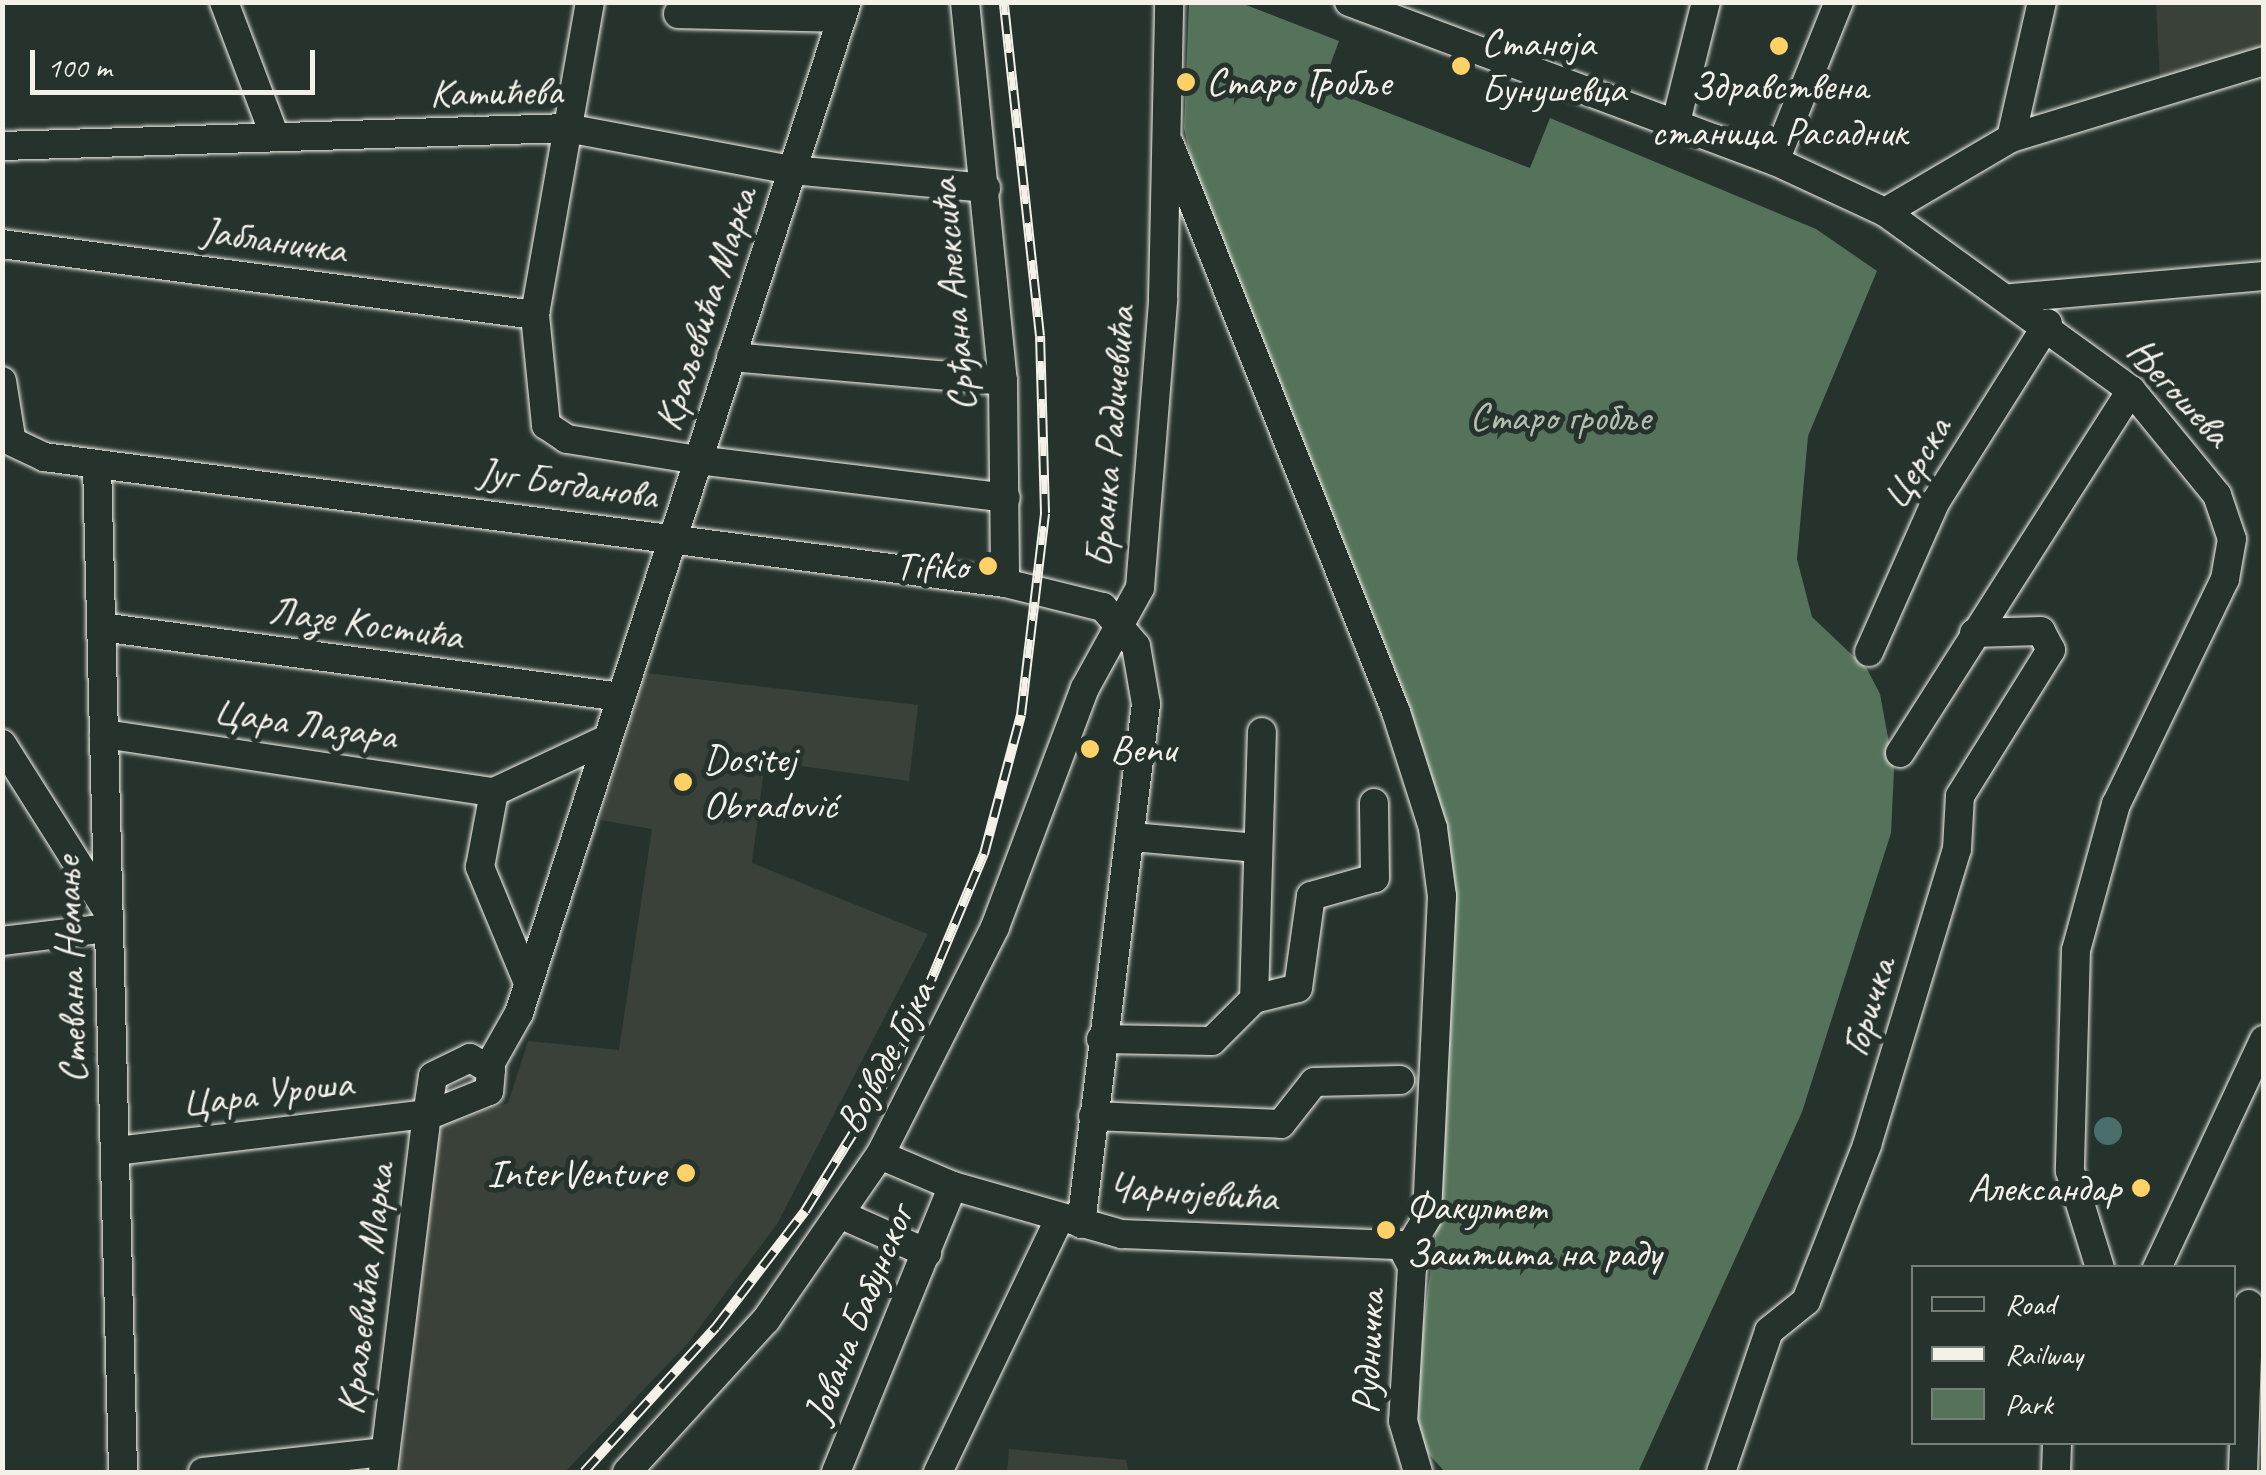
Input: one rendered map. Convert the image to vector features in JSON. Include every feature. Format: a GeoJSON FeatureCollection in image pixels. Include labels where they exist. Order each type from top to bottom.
{"type":"FeatureCollection","features":[{"type":"Feature","properties":{"kind":"street"},"geometry":{"type":"LineString","coordinates":[[224,2],[274,137]]}},
{"type":"Feature","properties":{"kind":"street"},"geometry":{"type":"LineString","coordinates":[[590,2],[536,315],[540,405],[554,434],[698,460],[1006,498]]}},
{"type":"Feature","properties":{"kind":"street","name":"Срђана Алексића"},"geometry":{"type":"LineString","coordinates":[[965,2],[1003,381],[1006,582]]}},
{"type":"Feature","properties":{"kind":"street","name":"Бранка Радичевића"},"geometry":{"type":"LineString","coordinates":[[938,1472],[1070,1222],[1093,1116],[1132,837],[1146,704],[1136,646],[1120,622],[1150,544],[1168,2]]}},
{"type":"Feature","properties":{"kind":"street","name":"Његошева"},"geometry":{"type":"LineString","coordinates":[[1348,2],[1408,14],[1674,126],[1775,161],[1885,212],[2048,323],[2131,390],[2217,495],[2232,539],[2220,593],[2116,804],[2076,950],[2070,1171],[2099,1265]]}},
{"type":"Feature","properties":{"kind":"street"},"geometry":{"type":"LineString","coordinates":[[1674,126],[1706,2]]}},
{"type":"Feature","properties":{"kind":"street"},"geometry":{"type":"LineString","coordinates":[[1775,161],[1839,2]]}},
{"type":"Feature","properties":{"kind":"street"},"geometry":{"type":"LineString","coordinates":[[2011,138],[2042,2]]}},
{"type":"Feature","properties":{"kind":"street"},"geometry":{"type":"LineString","coordinates":[[678,14],[844,10]]}},
{"type":"Feature","properties":{"kind":"street","name":"Краљевића Марка"},"geometry":{"type":"LineString","coordinates":[[427,1115],[486,1095],[489,1066],[528,983],[844,10]]}},
{"type":"Feature","properties":{"kind":"street"},"geometry":{"type":"LineString","coordinates":[[1885,212],[2011,138],[2264,61]]}},
{"type":"Feature","properties":{"kind":"street","name":"Катићева"},"geometry":{"type":"LineString","coordinates":[[2,146],[567,128],[792,170],[986,188]]}},
{"type":"Feature","properties":{"kind":"street"},"geometry":{"type":"LineString","coordinates":[[1164,129],[1396,712],[1433,828],[1442,896],[1427,1218],[1401,1246]]}},
{"type":"Feature","properties":{"kind":"street","name":"Јабланичка"},"geometry":{"type":"LineString","coordinates":[[2,244],[536,315]]}},
{"type":"Feature","properties":{"kind":"street"},"geometry":{"type":"LineString","coordinates":[[2012,298],[2264,276]]}},
{"type":"Feature","properties":{"kind":"street","name":"Церска"},"geometry":{"type":"LineString","coordinates":[[1869,652],[1936,501],[2048,323]]}},
{"type":"Feature","properties":{"kind":"street"},"geometry":{"type":"LineString","coordinates":[[732,357],[1003,381]]}},
{"type":"Feature","properties":{"kind":"street"},"geometry":{"type":"LineString","coordinates":[[2,381],[7,437]]}},
{"type":"Feature","properties":{"kind":"street"},"geometry":{"type":"LineString","coordinates":[[1900,753],[2131,390]]}},
{"type":"Feature","properties":{"kind":"street","name":"Југ Богданова"},"geometry":{"type":"LineString","coordinates":[[7,437],[44,457],[1006,582],[1085,598],[1120,622]]}},
{"type":"Feature","properties":{"kind":"street","name":"Стевана Немање"},"geometry":{"type":"LineString","coordinates":[[98,464],[123,1472]]}},
{"type":"Feature","properties":{"kind":"street","name":"Војводе Гојка"},"geometry":{"type":"LineString","coordinates":[[628,1472],[766,1320],[844,1216],[880,1154],[995,927],[1085,688],[1120,622]]}},
{"type":"Feature","properties":{"kind":"street","name":"Лазе Костића"},"geometry":{"type":"LineString","coordinates":[[101,628],[621,697]]}},
{"type":"Feature","properties":{"kind":"street","name":"Горичка"},"geometry":{"type":"LineString","coordinates":[[1720,1472],[1769,1332],[1806,1301],[1867,1146],[1957,850],[1960,796],[2050,650],[2041,631],[1974,633]]}},
{"type":"Feature","properties":{"kind":"street"},"geometry":{"type":"LineString","coordinates":[[1254,999],[1262,732]]}},
{"type":"Feature","properties":{"kind":"street","name":"Цара Лазара"},"geometry":{"type":"LineString","coordinates":[[104,734],[494,792]]}},
{"type":"Feature","properties":{"kind":"street"},"geometry":{"type":"LineString","coordinates":[[528,983],[480,867],[494,792],[607,739]]}},
{"type":"Feature","properties":{"kind":"street"},"geometry":{"type":"LineString","coordinates":[[2,744],[108,920],[2,941]]}},
{"type":"Feature","properties":{"kind":"street"},"geometry":{"type":"LineString","coordinates":[[1101,1039],[1212,1041],[1254,999],[1304,980],[1313,894],[1372,882],[1374,803]]}},
{"type":"Feature","properties":{"kind":"street"},"geometry":{"type":"LineString","coordinates":[[1132,837],[1258,848]]}},
{"type":"Feature","properties":{"kind":"street"},"geometry":{"type":"LineString","coordinates":[[2158,1265],[2264,1040]]}},
{"type":"Feature","properties":{"kind":"street","name":"Краљевића Марка"},"geometry":{"type":"LineString","coordinates":[[384,1462],[427,1115],[441,1069],[470,1058],[489,1066]]}},
{"type":"Feature","properties":{"kind":"street"},"geometry":{"type":"LineString","coordinates":[[1093,1116],[1280,1124],[1314,1082],[1400,1080]]}},
{"type":"Feature","properties":{"kind":"street","name":"Цара Уроша"},"geometry":{"type":"LineString","coordinates":[[116,1150],[427,1115]]}},
{"type":"Feature","properties":{"kind":"street","name":"Чарнојевића"},"geometry":{"type":"LineString","coordinates":[[880,1154],[953,1186],[1122,1234],[1401,1246]]}},
{"type":"Feature","properties":{"kind":"street","name":"Јована Бабунског"},"geometry":{"type":"LineString","coordinates":[[836,1472],[953,1186]]}},
{"type":"Feature","properties":{"kind":"street"},"geometry":{"type":"LineString","coordinates":[[844,1216],[928,1253]]}},
{"type":"Feature","properties":{"kind":"street","name":"Рудничка"},"geometry":{"type":"LineString","coordinates":[[1401,1246],[1403,1420],[1418,1472]]}},
{"type":"Feature","properties":{"kind":"street"},"geometry":{"type":"LineString","coordinates":[[2243,1472],[2249,1304]]}},
{"type":"Feature","properties":{"kind":"street"},"geometry":{"type":"LineString","coordinates":[[202,1472],[384,1462]]}},
{"type":"Feature","properties":{"kind":"shaded area"},"geometry":{"type":"Polygon","coordinates":[[[2156,3],[2263,3],[2263,47],[2160,80],[2156,3]]]}},
{"type":"Feature","properties":{"kind":"shaded area"},"geometry":{"type":"Polygon","coordinates":[[[646,673],[918,705],[909,781],[765,761],[752,863],[928,934],[777,1224],[688,1343],[565,1472],[400,1472],[436,1139],[445,1123],[508,1103],[528,1041],[619,1050],[652,829],[600,820],[646,673]]]}},
{"type":"Feature","properties":{"kind":"shaded area"},"geometry":{"type":"Polygon","coordinates":[[[1009,1449],[1126,1460],[1129,1472],[1007,1472],[1009,1449]]]}},
{"type":"Feature","properties":{"kind":"green space","name":"Старо гробље"},"geometry":{"type":"Polygon","coordinates":[[[1189,3],[1241,3],[1339,41],[1322,87],[1530,168],[1550,118],[1816,229],[1877,271],[1808,436],[1797,559],[1812,617],[1867,669],[1880,694],[1894,770],[1891,833],[1802,1112],[1638,1472],[1445,1472],[1417,1441],[1413,1400],[1441,1191],[1449,858],[1413,718],[1201,203],[1184,128],[1189,3]]]}},
{"type":"Feature","properties":{"kind":"water"},"geometry":{"type":"Polygon","coordinates":[[[2108,1117],[2118,1121],[2122,1131],[2118,1141],[2108,1145],[2098,1141],[2094,1131],[2098,1121],[2108,1117]]]}},
{"type":"Feature","properties":{"kind":"railway"},"geometry":{"type":"LineString","coordinates":[[584,1472],[716,1327],[805,1211],[896,1064],[984,854],[1021,715],[1045,513],[1040,336],[1004,2]]}},
{"type":"Feature","properties":{"kind":"place","name":"Здравствена станица Расадник"},"geometry":{"type":"Point","coordinates":[1779,46]}},
{"type":"Feature","properties":{"kind":"place","name":"Станоја Бунушевца"},"geometry":{"type":"Point","coordinates":[1461,66]}},
{"type":"Feature","properties":{"kind":"place","name":"Старо Гробље"},"geometry":{"type":"Point","coordinates":[1186,82]}},
{"type":"Feature","properties":{"kind":"place","name":"Tifiko"},"geometry":{"type":"Point","coordinates":[988,566]}},
{"type":"Feature","properties":{"kind":"place","name":"Benu"},"geometry":{"type":"Point","coordinates":[1090,749]}},
{"type":"Feature","properties":{"kind":"place","name":"Dositej Obradović"},"geometry":{"type":"Point","coordinates":[683,782]}},
{"type":"Feature","properties":{"kind":"place","name":"InterVenture"},"geometry":{"type":"Point","coordinates":[686,1173]}},
{"type":"Feature","properties":{"kind":"place","name":"Александар"},"geometry":{"type":"Point","coordinates":[2141,1188]}},
{"type":"Feature","properties":{"kind":"place","name":"Факултет Заштита на раду"},"geometry":{"type":"Point","coordinates":[1386,1230]}}]}
